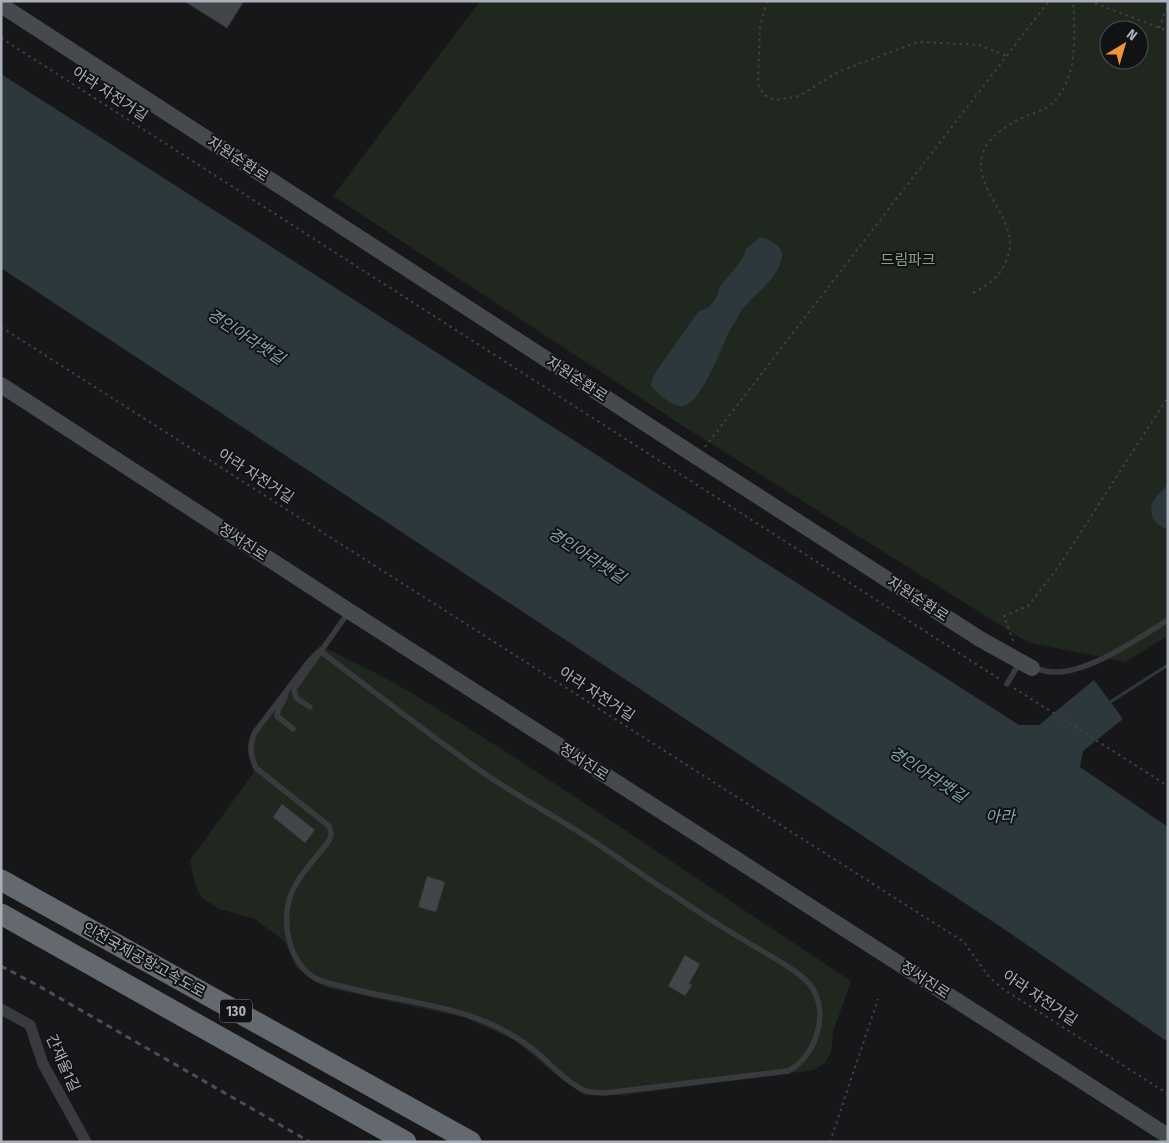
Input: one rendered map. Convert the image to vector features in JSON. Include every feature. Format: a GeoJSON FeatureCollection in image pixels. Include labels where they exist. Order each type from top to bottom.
{"type":"FeatureCollection","features":[{"type":"Feature","properties":{"kind":"highway","name":"인천국제공항고속도로"},"geometry":{"type":"LineString","coordinates":[[1,880],[471,1142]]}},
{"type":"Feature","properties":{"kind":"highway","name":"인천국제공항고속도로"},"geometry":{"type":"LineString","coordinates":[[1,914],[406,1142]]}},
{"type":"Feature","properties":{"kind":"highway"},"geometry":{"type":"LineString","coordinates":[[376,1125],[397,1142]]}},
{"type":"Feature","properties":{"kind":"street","name":"자원순환로"},"geometry":{"type":"LineString","coordinates":[[1,5],[697,457],[980,638],[1026,665]]}},
{"type":"Feature","properties":{"kind":"street","name":"정서진로"},"geometry":{"type":"LineString","coordinates":[[1,385],[349,611],[1168,1136]]}},
{"type":"Feature","properties":{"kind":"street","name":"간재울1길"},"geometry":{"type":"LineString","coordinates":[[1,1009],[30,1025],[43,1064],[86,1142]]}},
{"type":"Feature","properties":{"kind":"lane"},"geometry":{"type":"LineString","coordinates":[[296,698],[294,689],[349,611]]}},
{"type":"Feature","properties":{"kind":"lane","name":"자원순환로"},"geometry":{"type":"LineString","coordinates":[[1026,665],[1053,672],[1080,668],[1114,653],[1168,620]]}},
{"type":"Feature","properties":{"kind":"lane"},"geometry":{"type":"LineString","coordinates":[[320,651],[469,763],[591,839],[671,894],[783,964],[807,982],[813,988],[818,1000],[819,1011],[817,1034],[806,1056],[794,1068],[788,1071],[605,1093],[586,1091],[572,1083],[525,1043],[493,1025],[454,1011],[370,994],[316,978],[299,962],[287,934],[286,920],[290,896],[295,885],[332,837],[332,832],[329,826],[256,768],[251,756],[251,743],[256,732],[310,660],[320,651]]}},
{"type":"Feature","properties":{"kind":"lane"},"geometry":{"type":"LineString","coordinates":[[1006,684],[1026,665]]}},
{"type":"Feature","properties":{"kind":"lane"},"geometry":{"type":"LineString","coordinates":[[284,695],[296,698],[310,707]]}},
{"type":"Feature","properties":{"kind":"lane"},"geometry":{"type":"LineString","coordinates":[[284,695],[285,701],[276,713],[293,729]]}},
{"type":"Feature","properties":{"kind":"path"},"geometry":{"type":"LineString","coordinates":[[766,1],[760,26],[758,84],[764,95],[775,100],[798,96],[840,70],[915,43],[979,45],[1007,56]]}},
{"type":"Feature","properties":{"kind":"path"},"geometry":{"type":"LineString","coordinates":[[697,457],[1049,1]]}},
{"type":"Feature","properties":{"kind":"path"},"geometry":{"type":"LineString","coordinates":[[973,293],[992,282],[1000,273],[1009,252],[1009,231],[985,180],[982,169],[981,159],[984,150],[990,141],[1006,127],[1050,105],[1062,90],[1071,69],[1073,57],[1073,1]]}},
{"type":"Feature","properties":{"kind":"path"},"geometry":{"type":"LineString","coordinates":[[1089,1],[1168,31]]}},
{"type":"Feature","properties":{"kind":"path"},"geometry":{"type":"LineString","coordinates":[[1159,28],[1168,5]]}},
{"type":"Feature","properties":{"kind":"path","name":"아라 자전거길"},"geometry":{"type":"LineString","coordinates":[[1,38],[1006,684],[1168,786]]}},
{"type":"Feature","properties":{"kind":"path","name":"아라 자전거길"},"geometry":{"type":"LineString","coordinates":[[1,327],[964,942],[990,977],[1003,989],[1168,1094]]}},
{"type":"Feature","properties":{"kind":"path"},"geometry":{"type":"LineString","coordinates":[[1026,665],[1004,616],[1028,606],[1058,566],[1168,397]]}},
{"type":"Feature","properties":{"kind":"path"},"geometry":{"type":"LineString","coordinates":[[830,1142],[878,999]]}},
{"type":"Feature","properties":{"kind":"green space","name":"드림파크"},"geometry":{"type":"Polygon","coordinates":[[[480,1],[1168,1],[1168,636],[1125,662],[1027,642],[683,426],[333,196],[480,1]]]}},
{"type":"Feature","properties":{"kind":"green space"},"geometry":{"type":"Polygon","coordinates":[[[319,645],[399,686],[466,727],[577,798],[851,981],[833,1032],[831,1052],[825,1063],[814,1070],[625,1095],[584,1095],[514,1040],[466,1018],[328,988],[313,981],[296,967],[285,942],[255,919],[219,909],[201,897],[195,884],[190,860],[255,771],[248,752],[248,742],[252,732],[319,645]]]}},
{"type":"Feature","properties":{"kind":"water","name":"아라"},"geometry":{"type":"Polygon","coordinates":[[[1,74],[1019,725],[1039,725],[1094,680],[1123,719],[1083,751],[1080,767],[1168,827],[1168,1042],[1004,929],[1,268],[1,74]]]}},
{"type":"Feature","properties":{"kind":"water"},"geometry":{"type":"Polygon","coordinates":[[[760,237],[780,248],[782,255],[781,263],[773,277],[742,310],[730,330],[704,385],[697,395],[690,403],[683,406],[670,402],[651,386],[653,376],[698,312],[709,307],[718,295],[719,288],[743,258],[746,249],[760,237]]]}},
{"type":"Feature","properties":{"kind":"water"},"geometry":{"type":"Polygon","coordinates":[[[1168,484],[1168,530],[1154,520],[1151,509],[1155,499],[1168,484]]]}},
{"type":"Feature","properties":{"kind":"building"},"geometry":{"type":"Polygon","coordinates":[[[184,1],[244,1],[227,28],[184,1]]]}},
{"type":"Feature","properties":{"kind":"building"},"geometry":{"type":"Polygon","coordinates":[[[282,804],[315,830],[305,843],[273,817],[282,804]]]}},
{"type":"Feature","properties":{"kind":"building"},"geometry":{"type":"Polygon","coordinates":[[[427,876],[445,882],[436,912],[418,907],[427,876]]]}},
{"type":"Feature","properties":{"kind":"building"},"geometry":{"type":"Polygon","coordinates":[[[685,955],[700,964],[689,984],[692,985],[685,996],[668,986],[685,955]]]}},
{"type":"Feature","properties":{"kind":"waterway"},"geometry":{"type":"LineString","coordinates":[[1107,704],[1168,665]]}},
{"type":"Feature","properties":{"kind":"railway"},"geometry":{"type":"LineString","coordinates":[[1,966],[310,1142]]}},
{"type":"Feature","properties":{"kind":"water label","name":"경인아라뱃길"},"geometry":{"type":"Point","coordinates":[246,336]}},
{"type":"Feature","properties":{"kind":"water label","name":"경인아라뱃길"},"geometry":{"type":"Point","coordinates":[587,555]}},
{"type":"Feature","properties":{"kind":"water label","name":"경인아라뱃길"},"geometry":{"type":"Point","coordinates":[928,774]}}]}
